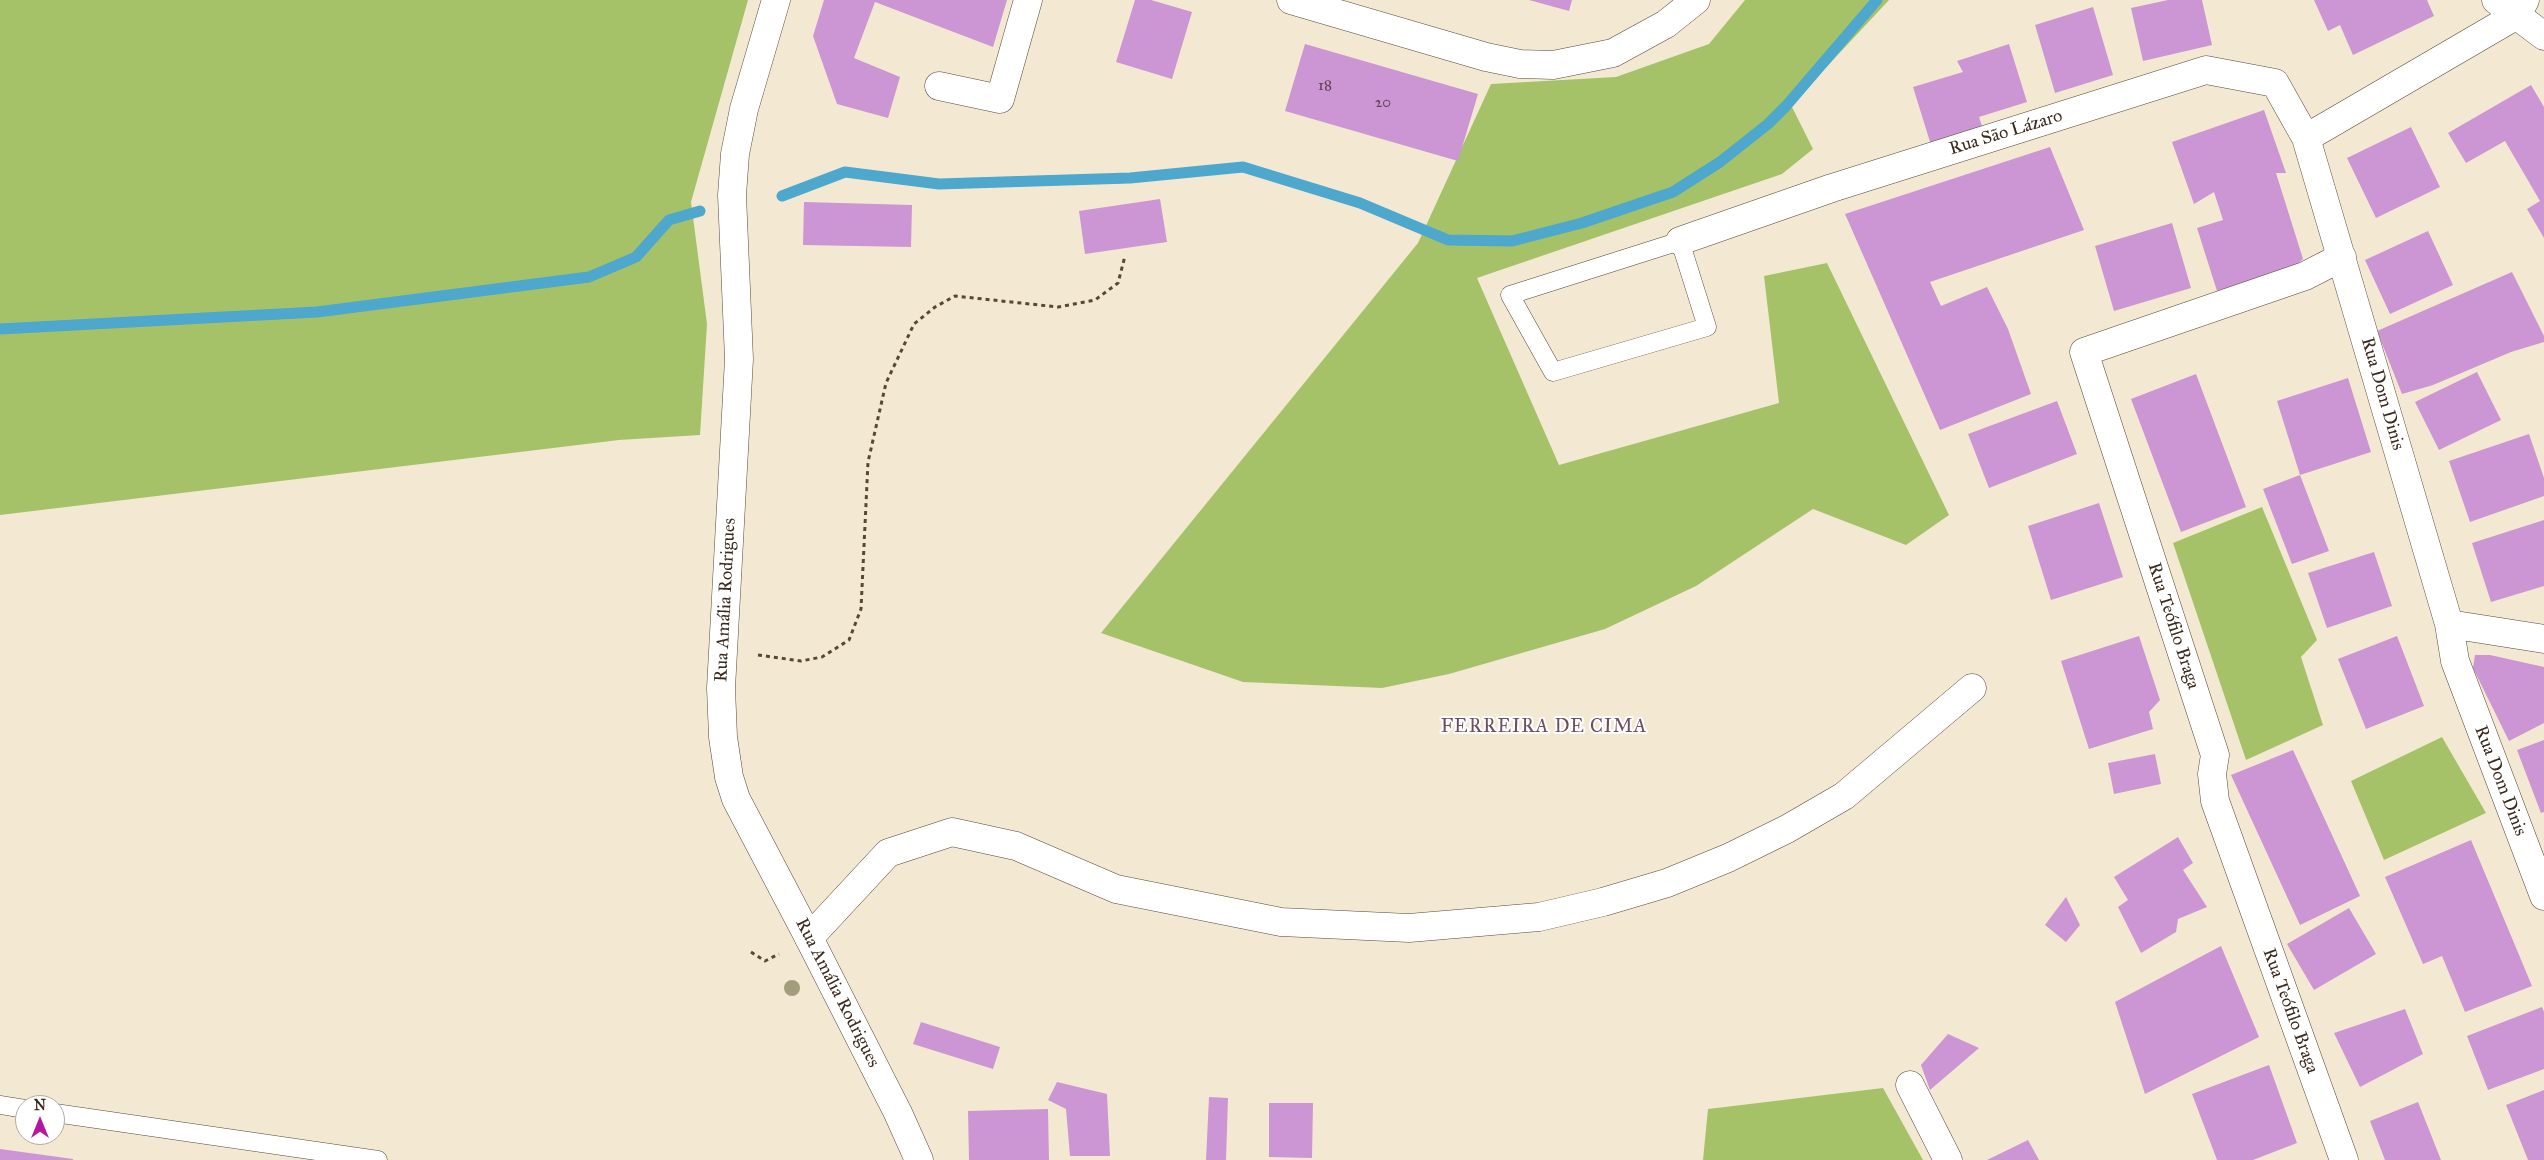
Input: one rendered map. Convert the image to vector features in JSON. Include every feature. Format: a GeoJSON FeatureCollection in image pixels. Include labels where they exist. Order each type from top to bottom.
{"type":"FeatureCollection","features":[{"type":"Feature","properties":{"kind":"street","name":"Rua Amália Rodrigues"},"geometry":{"type":"LineString","coordinates":[[776,0],[744,109],[735,154],[732,196],[739,359],[721,688],[723,737],[729,777],[744,815],[898,1113],[918,1160]]}},
{"type":"Feature","properties":{"kind":"street"},"geometry":{"type":"LineString","coordinates":[[938,86],[1000,98],[1028,0]]}},
{"type":"Feature","properties":{"kind":"street"},"geometry":{"type":"LineString","coordinates":[[1291,0],[1486,57],[1520,64],[1553,65],[1613,53],[1666,24],[1696,0]]}},
{"type":"Feature","properties":{"kind":"street"},"geometry":{"type":"LineString","coordinates":[[2306,138],[2513,5],[2544,36]]}},
{"type":"Feature","properties":{"kind":"street","name":"Rua São Lázaro"},"geometry":{"type":"LineString","coordinates":[[1680,241],[1832,188],[2206,70],[2275,83],[2306,138]]}},
{"type":"Feature","properties":{"kind":"street","name":"Rua Dom Dinis"},"geometry":{"type":"LineString","coordinates":[[2306,138],[2449,624],[2455,661],[2544,896]]}},
{"type":"Feature","properties":{"kind":"street","name":"Rua Teófilo Braga"},"geometry":{"type":"LineString","coordinates":[[2342,257],[2305,276],[2084,352],[2215,755],[2212,774],[2215,802],[2344,1160]]}},
{"type":"Feature","properties":{"kind":"street"},"geometry":{"type":"LineString","coordinates":[[2449,624],[2544,639]]}},
{"type":"Feature","properties":{"kind":"street"},"geometry":{"type":"LineString","coordinates":[[809,938],[888,853],[952,832],[1016,846],[1116,889],[1281,922],[1409,928],[1539,917],[1603,902],[1667,883],[1728,858],[1787,829],[1844,796],[1972,688]]}},
{"type":"Feature","properties":{"kind":"street"},"geometry":{"type":"LineString","coordinates":[[1910,1085],[1948,1160]]}},
{"type":"Feature","properties":{"kind":"lane"},"geometry":{"type":"LineString","coordinates":[[1680,241],[1707,326],[1553,372],[1510,295],[1680,241]]}},
{"type":"Feature","properties":{"kind":"lane"},"geometry":{"type":"LineString","coordinates":[[0,1105],[15,1107]]}},
{"type":"Feature","properties":{"kind":"lane"},"geometry":{"type":"LineString","coordinates":[[65,1114],[378,1160]]}},
{"type":"Feature","properties":{"kind":"path"},"geometry":{"type":"LineString","coordinates":[[723,647],[771,658],[801,661],[822,657],[849,640],[861,609],[868,462],[886,383],[914,324],[935,307],[956,296],[1058,307],[1095,300],[1118,283],[1125,256]]}},
{"type":"Feature","properties":{"kind":"green space"},"geometry":{"type":"Polygon","coordinates":[[[0,0],[748,0],[691,202],[707,324],[700,435],[619,440],[0,515],[0,0]]]}},
{"type":"Feature","properties":{"kind":"green space"},"geometry":{"type":"Polygon","coordinates":[[[1745,0],[1889,0],[1791,105],[1813,149],[1782,174],[1477,278],[1559,465],[1779,403],[1764,276],[1827,263],[1949,515],[1906,545],[1813,509],[1696,586],[1605,629],[1449,674],[1382,688],[1243,682],[1101,633],[1418,243],[1491,84],[1616,77],[1709,44],[1745,0]]]}},
{"type":"Feature","properties":{"kind":"green space"},"geometry":{"type":"Polygon","coordinates":[[[2262,507],[2317,640],[2301,657],[2323,725],[2246,760],[2173,543],[2262,507]]]}},
{"type":"Feature","properties":{"kind":"green space"},"geometry":{"type":"Polygon","coordinates":[[[2442,737],[2486,813],[2384,860],[2351,781],[2442,737]]]}},
{"type":"Feature","properties":{"kind":"green space"},"geometry":{"type":"Polygon","coordinates":[[[1883,1088],[1923,1160],[1703,1160],[1708,1109],[1883,1088]]]}},
{"type":"Feature","properties":{"kind":"building"},"geometry":{"type":"Polygon","coordinates":[[[824,0],[1007,0],[993,47],[875,2],[854,58],[900,77],[888,118],[837,104],[813,36],[824,0]]]}},
{"type":"Feature","properties":{"kind":"building"},"geometry":{"type":"Polygon","coordinates":[[[1135,0],[1151,0],[1192,12],[1172,79],[1116,62],[1135,0]]]}},
{"type":"Feature","properties":{"kind":"building"},"geometry":{"type":"Polygon","coordinates":[[[1529,0],[1572,0],[1569,11],[1529,0]]]}},
{"type":"Feature","properties":{"kind":"building"},"geometry":{"type":"Polygon","coordinates":[[[2168,0],[2202,0],[2212,45],[2143,61],[2131,8],[2168,0]]]}},
{"type":"Feature","properties":{"kind":"building"},"geometry":{"type":"Polygon","coordinates":[[[2314,0],[2427,0],[2434,16],[2353,55],[2340,25],[2328,31],[2314,0]]]}},
{"type":"Feature","properties":{"kind":"building"},"geometry":{"type":"Polygon","coordinates":[[[2093,7],[2113,75],[2055,93],[2035,25],[2093,7]]]}},
{"type":"Feature","properties":{"kind":"building"},"geometry":{"type":"Polygon","coordinates":[[[1305,44],[1478,94],[1458,161],[1285,111],[1305,44]]]}},
{"type":"Feature","properties":{"kind":"building"},"geometry":{"type":"Polygon","coordinates":[[[2009,44],[2027,102],[1979,117],[1983,129],[1931,145],[1913,87],[1963,72],[1957,61],[2009,44]]]}},
{"type":"Feature","properties":{"kind":"building"},"geometry":{"type":"Polygon","coordinates":[[[2531,85],[2544,107],[2544,238],[2527,209],[2540,201],[2505,141],[2466,163],[2448,133],[2531,85]]]}},
{"type":"Feature","properties":{"kind":"building"},"geometry":{"type":"Polygon","coordinates":[[[2264,110],[2286,173],[2276,173],[2303,259],[2293,268],[2217,291],[2197,228],[2223,220],[2214,192],[2194,204],[2172,142],[2264,110]]]}},
{"type":"Feature","properties":{"kind":"building"},"geometry":{"type":"Polygon","coordinates":[[[2411,127],[2440,187],[2376,218],[2347,158],[2411,127]]]}},
{"type":"Feature","properties":{"kind":"building"},"geometry":{"type":"Polygon","coordinates":[[[2050,147],[2084,230],[1930,282],[1941,306],[1987,287],[2008,329],[2031,394],[1940,430],[1845,214],[2050,147]]]}},
{"type":"Feature","properties":{"kind":"building"},"geometry":{"type":"Polygon","coordinates":[[[1160,199],[1167,242],[1085,254],[1079,211],[1160,199]]]}},
{"type":"Feature","properties":{"kind":"building"},"geometry":{"type":"Polygon","coordinates":[[[804,202],[912,205],[911,247],[803,245],[804,202]]]}},
{"type":"Feature","properties":{"kind":"building"},"geometry":{"type":"Polygon","coordinates":[[[2172,223],[2191,288],[2114,311],[2095,246],[2172,223]]]}},
{"type":"Feature","properties":{"kind":"building"},"geometry":{"type":"Polygon","coordinates":[[[2428,231],[2453,285],[2390,314],[2365,260],[2428,231]]]}},
{"type":"Feature","properties":{"kind":"building"},"geometry":{"type":"Polygon","coordinates":[[[2512,272],[2544,336],[2544,342],[2511,352],[2433,385],[2402,394],[2377,331],[2512,272]]]}},
{"type":"Feature","properties":{"kind":"building"},"geometry":{"type":"Polygon","coordinates":[[[2477,372],[2501,420],[2439,450],[2415,402],[2477,372]]]}},
{"type":"Feature","properties":{"kind":"building"},"geometry":{"type":"Polygon","coordinates":[[[2196,374],[2246,507],[2181,532],[2131,399],[2196,374]]]}},
{"type":"Feature","properties":{"kind":"building"},"geometry":{"type":"Polygon","coordinates":[[[2348,378],[2371,452],[2300,475],[2277,401],[2348,378]]]}},
{"type":"Feature","properties":{"kind":"building"},"geometry":{"type":"Polygon","coordinates":[[[2057,401],[2077,454],[1989,488],[1968,434],[2057,401]]]}},
{"type":"Feature","properties":{"kind":"building"},"geometry":{"type":"Polygon","coordinates":[[[2529,434],[2544,478],[2544,496],[2470,522],[2449,461],[2529,434]]]}},
{"type":"Feature","properties":{"kind":"building"},"geometry":{"type":"Polygon","coordinates":[[[2300,475],[2329,551],[2292,564],[2263,489],[2300,475]]]}},
{"type":"Feature","properties":{"kind":"building"},"geometry":{"type":"Polygon","coordinates":[[[2099,503],[2123,577],[2051,600],[2028,526],[2099,503]]]}},
{"type":"Feature","properties":{"kind":"building"},"geometry":{"type":"Polygon","coordinates":[[[2544,520],[2544,586],[2491,602],[2472,543],[2544,520]]]}},
{"type":"Feature","properties":{"kind":"building"},"geometry":{"type":"Polygon","coordinates":[[[2374,552],[2392,606],[2327,628],[2308,573],[2374,552]]]}},
{"type":"Feature","properties":{"kind":"building"},"geometry":{"type":"Polygon","coordinates":[[[2139,636],[2160,700],[2149,712],[2153,729],[2089,749],[2061,661],[2139,636]]]}},
{"type":"Feature","properties":{"kind":"building"},"geometry":{"type":"Polygon","coordinates":[[[2397,636],[2424,706],[2366,729],[2338,659],[2397,636]]]}},
{"type":"Feature","properties":{"kind":"building"},"geometry":{"type":"Polygon","coordinates":[[[2475,655],[2490,655],[2544,667],[2544,723],[2509,741],[2473,668],[2475,655]]]}},
{"type":"Feature","properties":{"kind":"building"},"geometry":{"type":"Polygon","coordinates":[[[2544,740],[2544,812],[2541,813],[2517,750],[2544,740]]]}},
{"type":"Feature","properties":{"kind":"building"},"geometry":{"type":"Polygon","coordinates":[[[2293,750],[2360,896],[2300,925],[2231,775],[2293,750]]]}},
{"type":"Feature","properties":{"kind":"building"},"geometry":{"type":"Polygon","coordinates":[[[2155,754],[2161,784],[2114,794],[2108,763],[2155,754]]]}},
{"type":"Feature","properties":{"kind":"building"},"geometry":{"type":"Polygon","coordinates":[[[2178,837],[2193,863],[2183,870],[2207,907],[2178,919],[2176,932],[2141,953],[2118,907],[2128,900],[2114,877],[2178,837]]]}},
{"type":"Feature","properties":{"kind":"building"},"geometry":{"type":"Polygon","coordinates":[[[2471,840],[2532,986],[2465,1012],[2442,956],[2423,964],[2385,877],[2471,840]]]}},
{"type":"Feature","properties":{"kind":"building"},"geometry":{"type":"Polygon","coordinates":[[[2066,897],[2080,925],[2066,942],[2045,925],[2066,897]]]}},
{"type":"Feature","properties":{"kind":"building"},"geometry":{"type":"Polygon","coordinates":[[[2349,908],[2376,954],[2314,990],[2287,944],[2349,908]]]}},
{"type":"Feature","properties":{"kind":"building"},"geometry":{"type":"Polygon","coordinates":[[[2221,946],[2259,1037],[2145,1094],[2115,1002],[2221,946]]]}},
{"type":"Feature","properties":{"kind":"building"},"geometry":{"type":"Polygon","coordinates":[[[2542,1007],[2544,1012],[2544,1069],[2488,1090],[2467,1036],[2542,1007]]]}},
{"type":"Feature","properties":{"kind":"building"},"geometry":{"type":"Polygon","coordinates":[[[2405,1009],[2423,1054],[2360,1087],[2334,1033],[2405,1009]]]}},
{"type":"Feature","properties":{"kind":"building"},"geometry":{"type":"Polygon","coordinates":[[[921,1022],[1000,1047],[993,1069],[913,1044],[921,1022]]]}},
{"type":"Feature","properties":{"kind":"building"},"geometry":{"type":"Polygon","coordinates":[[[1948,1034],[1979,1048],[1930,1090],[1921,1065],[1948,1034]]]}},
{"type":"Feature","properties":{"kind":"building"},"geometry":{"type":"Polygon","coordinates":[[[2269,1065],[2297,1143],[2253,1160],[2217,1160],[2192,1094],[2269,1065]]]}},
{"type":"Feature","properties":{"kind":"building"},"geometry":{"type":"Polygon","coordinates":[[[1057,1082],[1107,1094],[1110,1156],[1070,1156],[1066,1109],[1048,1100],[1057,1082]]]}},
{"type":"Feature","properties":{"kind":"building"},"geometry":{"type":"Polygon","coordinates":[[[2544,1090],[2544,1160],[2528,1160],[2506,1105],[2544,1090]]]}},
{"type":"Feature","properties":{"kind":"building"},"geometry":{"type":"Polygon","coordinates":[[[1209,1097],[1228,1098],[1226,1160],[1206,1160],[1209,1097]]]}},
{"type":"Feature","properties":{"kind":"building"},"geometry":{"type":"Polygon","coordinates":[[[2418,1102],[2441,1160],[2385,1160],[2370,1121],[2418,1102]]]}},
{"type":"Feature","properties":{"kind":"building"},"geometry":{"type":"Polygon","coordinates":[[[1269,1103],[1313,1103],[1312,1158],[1269,1157],[1269,1103]]]}},
{"type":"Feature","properties":{"kind":"building"},"geometry":{"type":"Polygon","coordinates":[[[1048,1109],[1049,1160],[969,1160],[968,1111],[1048,1109]]]}},
{"type":"Feature","properties":{"kind":"building"},"geometry":{"type":"Polygon","coordinates":[[[2028,1140],[2039,1160],[1987,1160],[2028,1140]]]}},
{"type":"Feature","properties":{"kind":"building"},"geometry":{"type":"Polygon","coordinates":[[[0,1149],[73,1159],[73,1160],[0,1160],[0,1149]]]}},
{"type":"Feature","properties":{"kind":"waterway"},"geometry":{"type":"LineString","coordinates":[[782,196],[845,172],[939,184],[1130,178],[1243,167],[1360,203],[1448,240],[1512,241],[1582,223],[1673,192],[1720,162],[1768,124],[1786,106],[1877,0]]}},
{"type":"Feature","properties":{"kind":"waterway"},"geometry":{"type":"LineString","coordinates":[[0,329],[317,312],[589,277],[636,257],[669,220],[700,211]]}},
{"type":"Feature","properties":{"kind":"district","name":"FERREIRA DE CIMA"},"geometry":{"type":"Point","coordinates":[1544,727]}}]}
